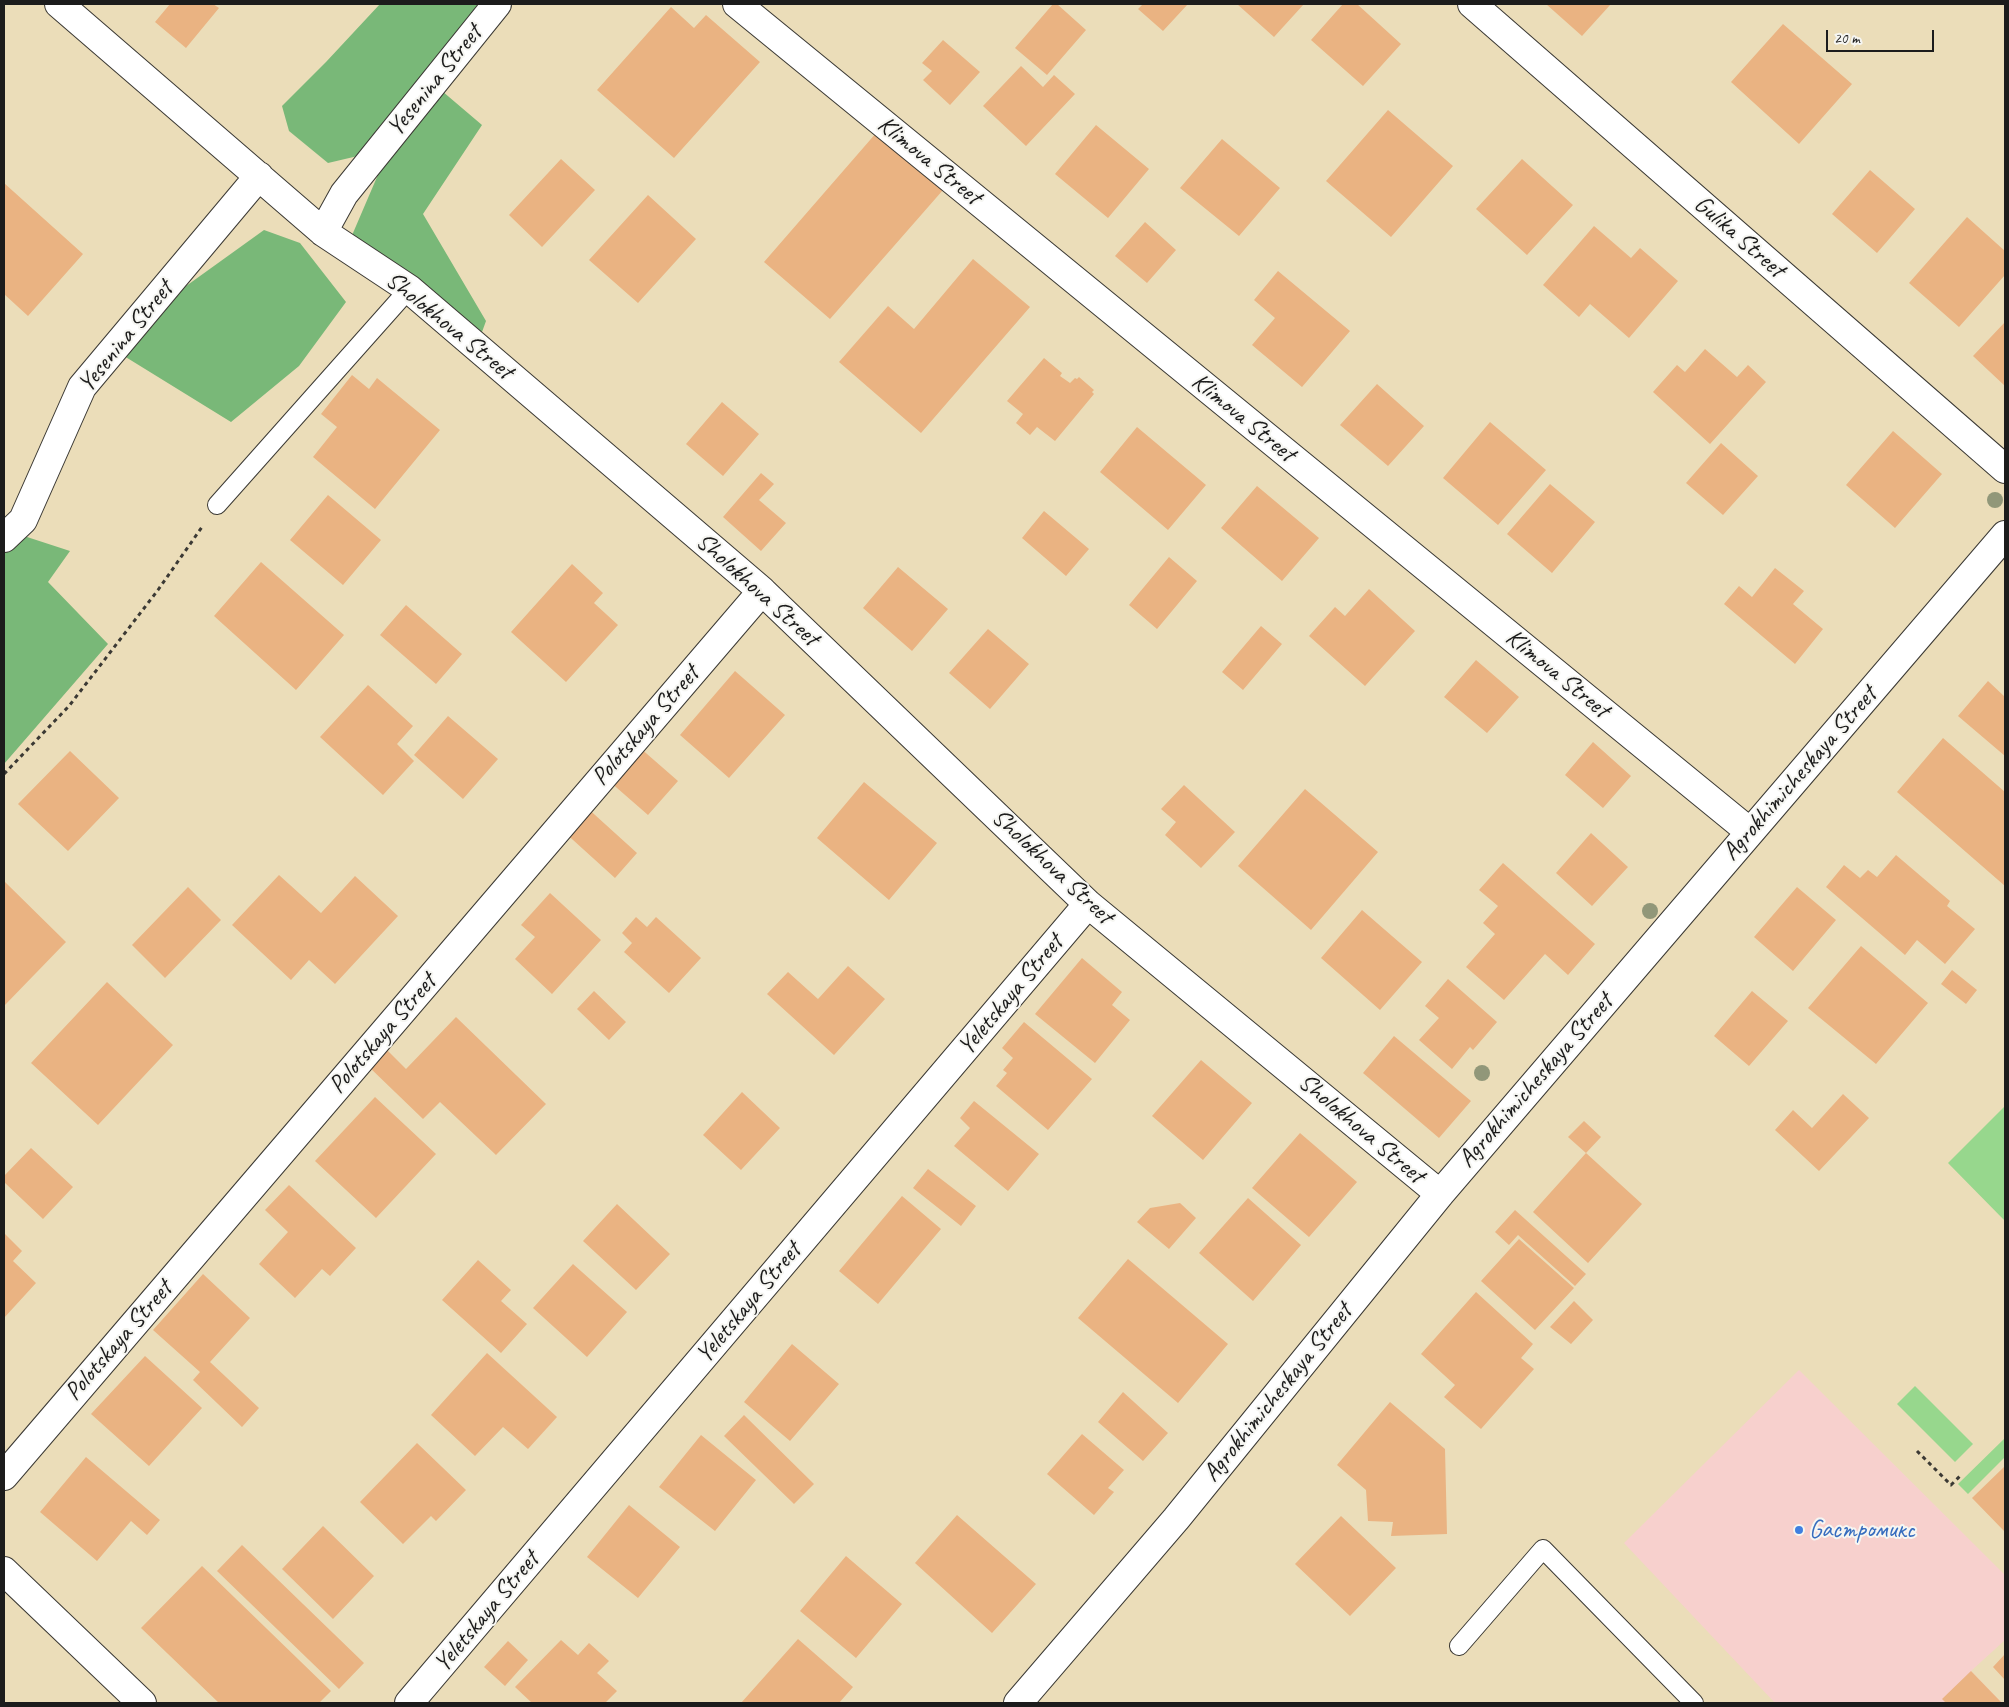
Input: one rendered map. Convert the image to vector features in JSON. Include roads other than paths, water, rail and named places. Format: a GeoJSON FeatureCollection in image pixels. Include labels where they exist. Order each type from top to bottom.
{"type":"FeatureCollection","features":[{"type":"Feature","properties":{"kind":"street","name":"Sholokhova Street"},"geometry":{"type":"LineString","coordinates":[[59,4],[323,232],[409,289],[762,591],[1088,904],[1440,1194]]}},
{"type":"Feature","properties":{"kind":"street","name":"Yesenina Street"},"geometry":{"type":"LineString","coordinates":[[323,232],[344,194],[497,4]]}},
{"type":"Feature","properties":{"kind":"street","name":"Klimova Street"},"geometry":{"type":"LineString","coordinates":[[736,4],[1750,832]]}},
{"type":"Feature","properties":{"kind":"street","name":"Gulika Street"},"geometry":{"type":"LineString","coordinates":[[1472,4],[2005,469]]}},
{"type":"Feature","properties":{"kind":"street","name":"Yesenina Street"},"geometry":{"type":"LineString","coordinates":[[4,538],[23,520],[82,387],[259,176]]}},
{"type":"Feature","properties":{"kind":"street","name":"Agrokhimicheskaya Street"},"geometry":{"type":"LineString","coordinates":[[1018,1703],[1176,1519],[1440,1194],[2005,535]]}},
{"type":"Feature","properties":{"kind":"street","name":"Polotskaya Street"},"geometry":{"type":"LineString","coordinates":[[4,1476],[762,591]]}},
{"type":"Feature","properties":{"kind":"street","name":"Yeletskaya Street"},"geometry":{"type":"LineString","coordinates":[[409,1703],[1088,904]]}},
{"type":"Feature","properties":{"kind":"street"},"geometry":{"type":"LineString","coordinates":[[4,1571],[142,1703]]}},
{"type":"Feature","properties":{"kind":"lane"},"geometry":{"type":"LineString","coordinates":[[217,505],[409,289]]}},
{"type":"Feature","properties":{"kind":"lane"},"geometry":{"type":"LineString","coordinates":[[1459,1646],[1543,1549],[1694,1703]]}},
{"type":"Feature","properties":{"kind":"place","name":"Gастромикс"},"geometry":{"type":"Point","coordinates":[1799,1530]}}]}
